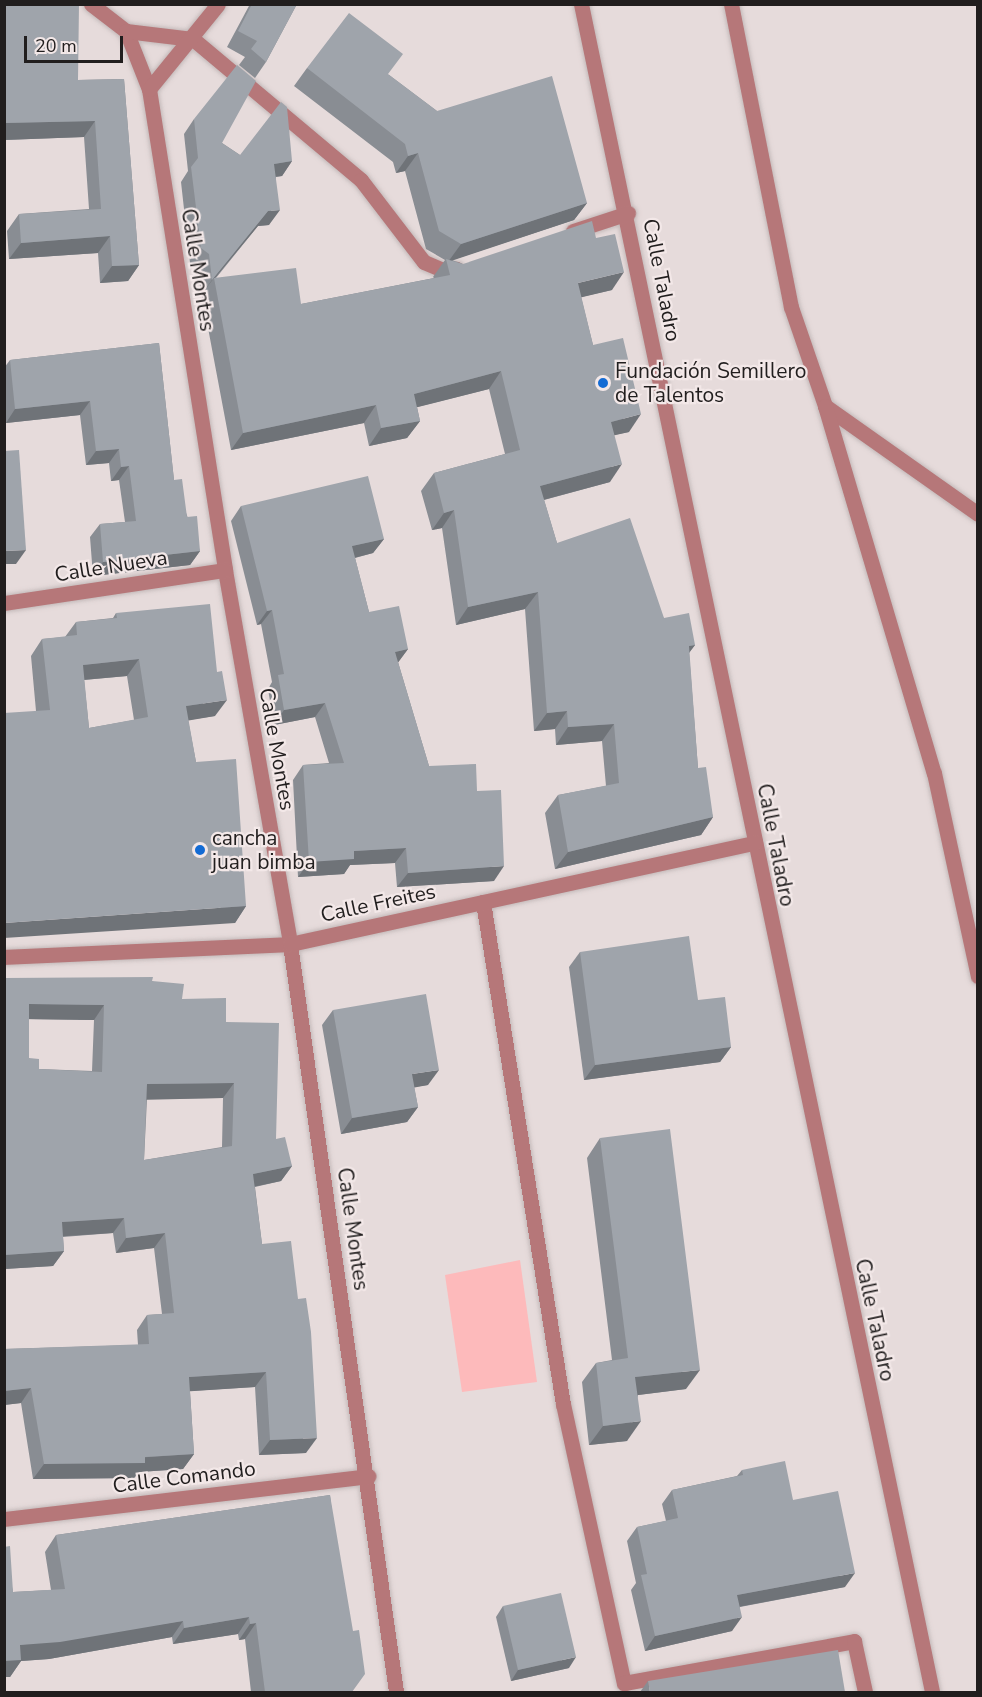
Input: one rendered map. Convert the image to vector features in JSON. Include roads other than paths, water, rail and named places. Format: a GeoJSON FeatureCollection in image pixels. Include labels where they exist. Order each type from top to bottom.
{"type":"FeatureCollection","features":[{"type":"Feature","properties":{"kind":"street"},"geometry":{"type":"LineString","coordinates":[[91,4],[126,31],[193,39],[361,180],[424,262],[448,272],[470,265]]}},
{"type":"Feature","properties":{"kind":"street"},"geometry":{"type":"LineString","coordinates":[[149,89],[193,39],[218,4]]}},
{"type":"Feature","properties":{"kind":"street","name":"Calle Taladro"},"geometry":{"type":"LineString","coordinates":[[581,4],[627,213],[755,843],[932,1692]]}},
{"type":"Feature","properties":{"kind":"street"},"geometry":{"type":"LineString","coordinates":[[732,4],[791,307],[825,406],[934,773],[978,976]]}},
{"type":"Feature","properties":{"kind":"street","name":"Calle Montes"},"geometry":{"type":"LineString","coordinates":[[126,31],[149,89],[225,570],[290,944],[368,1476],[396,1692]]}},
{"type":"Feature","properties":{"kind":"street"},"geometry":{"type":"LineString","coordinates":[[560,235],[627,213]]}},
{"type":"Feature","properties":{"kind":"street"},"geometry":{"type":"LineString","coordinates":[[825,406],[978,514]]}},
{"type":"Feature","properties":{"kind":"street","name":"Calle Nueva"},"geometry":{"type":"LineString","coordinates":[[4,603],[225,570]]}},
{"type":"Feature","properties":{"kind":"street","name":"Calle Freites"},"geometry":{"type":"LineString","coordinates":[[4,957],[290,944],[755,843]]}},
{"type":"Feature","properties":{"kind":"street"},"geometry":{"type":"LineString","coordinates":[[483,902],[563,1404],[624,1683],[854,1641],[865,1692]]}},
{"type":"Feature","properties":{"kind":"street","name":"Calle Comando"},"geometry":{"type":"LineString","coordinates":[[4,1519],[368,1476]]}},
{"type":"Feature","properties":{"kind":"place","name":"Fundación Semillero de Talentos"},"geometry":{"type":"Point","coordinates":[603,383]}},
{"type":"Feature","properties":{"kind":"place","name":"cancha juan bimba"},"geometry":{"type":"Point","coordinates":[200,850]}}]}
